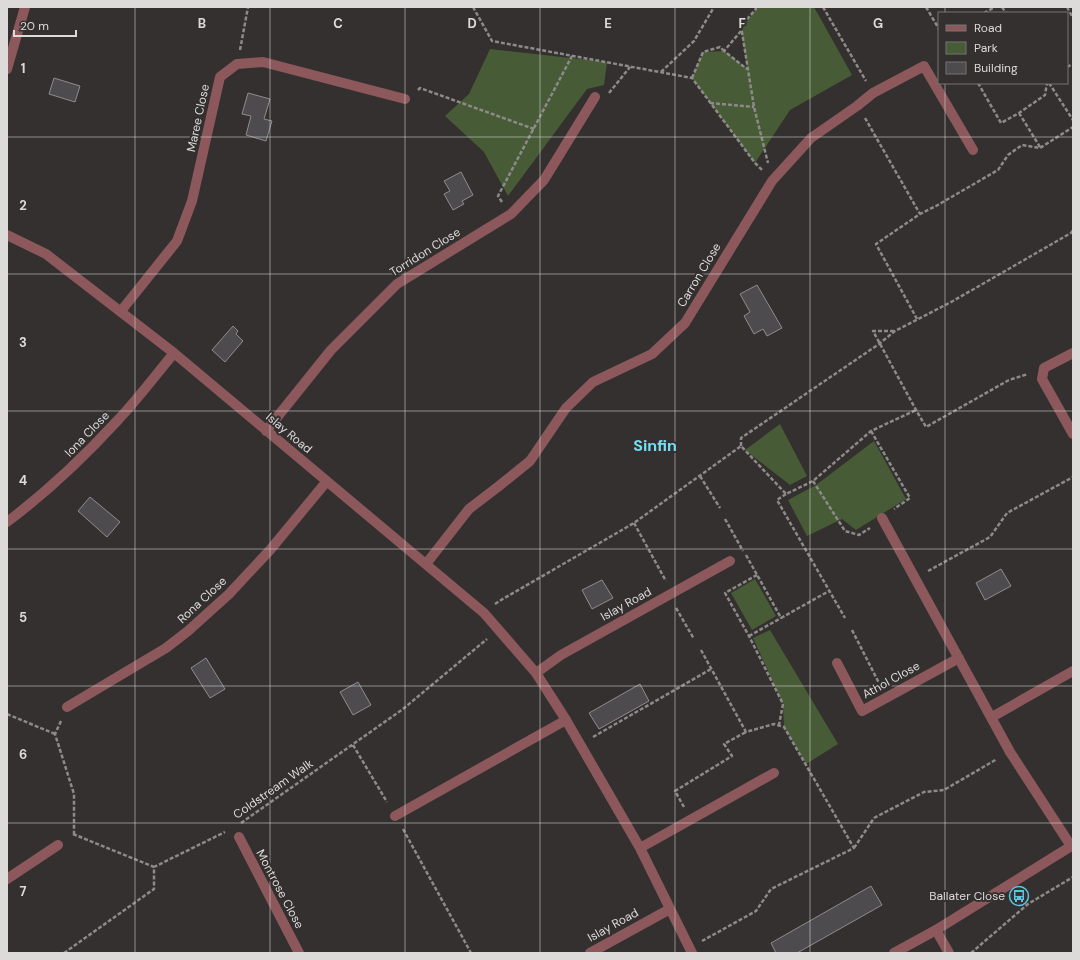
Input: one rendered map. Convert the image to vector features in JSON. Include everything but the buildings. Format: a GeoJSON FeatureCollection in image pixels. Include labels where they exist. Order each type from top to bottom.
{"type":"FeatureCollection","features":[{"type":"Feature","properties":{"kind":"street"},"geometry":{"type":"LineString","coordinates":[[7,69],[25,7]]}},
{"type":"Feature","properties":{"kind":"street"},"geometry":{"type":"LineString","coordinates":[[237,64],[263,62],[405,99]]}},
{"type":"Feature","properties":{"kind":"street","name":"Maree Close"},"geometry":{"type":"LineString","coordinates":[[121,312],[176,240],[192,201],[220,77],[237,64]]}},
{"type":"Feature","properties":{"kind":"street","name":"Carron Close"},"geometry":{"type":"LineString","coordinates":[[426,564],[469,509],[530,461],[566,408],[594,382],[652,354],[686,323],[772,181],[811,138],[858,106],[873,93],[924,66],[973,150]]}},
{"type":"Feature","properties":{"kind":"street","name":"Torridon Close"},"geometry":{"type":"LineString","coordinates":[[266,430],[331,350],[397,284],[511,214],[544,180],[595,97]]}},
{"type":"Feature","properties":{"kind":"street","name":"Islay Road"},"geometry":{"type":"LineString","coordinates":[[7,235],[46,254],[121,312],[266,430],[484,613],[536,674],[566,720],[640,848],[691,951]]}},
{"type":"Feature","properties":{"kind":"street"},"geometry":{"type":"LineString","coordinates":[[1073,353],[1044,368],[1042,379],[1073,434]]}},
{"type":"Feature","properties":{"kind":"street","name":"Iona Close"},"geometry":{"type":"LineString","coordinates":[[7,522],[29,506],[68,472],[118,420],[174,354]]}},
{"type":"Feature","properties":{"kind":"street","name":"Rona Close"},"geometry":{"type":"LineString","coordinates":[[68,707],[166,648],[188,631],[229,594],[270,550],[327,481]]}},
{"type":"Feature","properties":{"kind":"street"},"geometry":{"type":"LineString","coordinates":[[884,522],[1010,752],[1072,845],[936,930],[894,953]]}},
{"type":"Feature","properties":{"kind":"street","name":"Islay Road"},"geometry":{"type":"LineString","coordinates":[[536,674],[561,655],[730,561]]}},
{"type":"Feature","properties":{"kind":"street","name":"Athol Close"},"geometry":{"type":"LineString","coordinates":[[837,663],[862,710],[959,658]]}},
{"type":"Feature","properties":{"kind":"street"},"geometry":{"type":"LineString","coordinates":[[992,717],[1073,671]]}},
{"type":"Feature","properties":{"kind":"street"},"geometry":{"type":"LineString","coordinates":[[395,816],[566,720]]}},
{"type":"Feature","properties":{"kind":"street"},"geometry":{"type":"LineString","coordinates":[[640,848],[774,773]]}},
{"type":"Feature","properties":{"kind":"street","name":"Montrose Close"},"geometry":{"type":"LineString","coordinates":[[239,837],[299,953]]}},
{"type":"Feature","properties":{"kind":"street"},"geometry":{"type":"LineString","coordinates":[[7,879],[58,845]]}},
{"type":"Feature","properties":{"kind":"street","name":"Islay Road"},"geometry":{"type":"LineString","coordinates":[[590,953],[670,909]]}},
{"type":"Feature","properties":{"kind":"street"},"geometry":{"type":"LineString","coordinates":[[936,930],[949,953]]}},
{"type":"Feature","properties":{"kind":"path"},"geometry":{"type":"LineString","coordinates":[[237,64],[248,7]]}},
{"type":"Feature","properties":{"kind":"path"},"geometry":{"type":"LineString","coordinates":[[473,7],[492,41],[692,78],[755,163],[772,181]]}},
{"type":"Feature","properties":{"kind":"path"},"geometry":{"type":"LineString","coordinates":[[661,72],[694,41],[714,7]]}},
{"type":"Feature","properties":{"kind":"path"},"geometry":{"type":"LineString","coordinates":[[823,7],[873,93]]}},
{"type":"Feature","properties":{"kind":"path"},"geometry":{"type":"LineString","coordinates":[[926,7],[938,27]]}},
{"type":"Feature","properties":{"kind":"path"},"geometry":{"type":"LineString","coordinates":[[986,12],[995,7]]}},
{"type":"Feature","properties":{"kind":"path"},"geometry":{"type":"LineString","coordinates":[[1067,7],[1073,18]]}},
{"type":"Feature","properties":{"kind":"path"},"geometry":{"type":"LineString","coordinates":[[756,8],[741,26],[741,31],[754,107],[772,181]]}},
{"type":"Feature","properties":{"kind":"path"},"geometry":{"type":"LineString","coordinates":[[724,51],[741,31]]}},
{"type":"Feature","properties":{"kind":"path"},"geometry":{"type":"LineString","coordinates":[[692,78],[703,52],[720,47],[748,69]]}},
{"type":"Feature","properties":{"kind":"path"},"geometry":{"type":"LineString","coordinates":[[511,214],[498,196],[572,56]]}},
{"type":"Feature","properties":{"kind":"path"},"geometry":{"type":"LineString","coordinates":[[595,97],[609,94],[630,66]]}},
{"type":"Feature","properties":{"kind":"path"},"geometry":{"type":"LineString","coordinates":[[979,84],[1001,123],[1019,113],[1045,95],[1048,84]]}},
{"type":"Feature","properties":{"kind":"path"},"geometry":{"type":"LineString","coordinates":[[1049,84],[1073,120]]}},
{"type":"Feature","properties":{"kind":"path"},"geometry":{"type":"LineString","coordinates":[[405,99],[420,88],[534,129]]}},
{"type":"Feature","properties":{"kind":"path"},"geometry":{"type":"LineString","coordinates":[[710,103],[754,107]]}},
{"type":"Feature","properties":{"kind":"path"},"geometry":{"type":"LineString","coordinates":[[858,106],[920,214]]}},
{"type":"Feature","properties":{"kind":"path"},"geometry":{"type":"LineString","coordinates":[[1019,113],[1040,148]]}},
{"type":"Feature","properties":{"kind":"path"},"geometry":{"type":"LineString","coordinates":[[918,320],[876,244],[920,214],[998,170],[1008,155],[1022,144],[1040,148],[1073,126]]}},
{"type":"Feature","properties":{"kind":"path"},"geometry":{"type":"LineString","coordinates":[[786,494],[741,446],[741,438],[879,344],[895,331],[953,301],[1071,234],[1073,230]]}},
{"type":"Feature","properties":{"kind":"path"},"geometry":{"type":"LineString","coordinates":[[895,331],[873,331],[926,427],[1009,380],[1044,368]]}},
{"type":"Feature","properties":{"kind":"path"},"geometry":{"type":"LineString","coordinates":[[845,618],[777,500],[813,481],[871,431],[916,410]]}},
{"type":"Feature","properties":{"kind":"path"},"geometry":{"type":"LineString","coordinates":[[813,481],[845,531],[859,534],[884,522],[910,498],[871,431]]}},
{"type":"Feature","properties":{"kind":"path"},"geometry":{"type":"LineString","coordinates":[[484,613],[500,600],[634,523],[741,446]]}},
{"type":"Feature","properties":{"kind":"path"},"geometry":{"type":"LineString","coordinates":[[700,476],[720,508]]}},
{"type":"Feature","properties":{"kind":"path"},"geometry":{"type":"LineString","coordinates":[[916,578],[990,536],[1007,513],[1073,477]]}},
{"type":"Feature","properties":{"kind":"path"},"geometry":{"type":"LineString","coordinates":[[725,519],[781,618]]}},
{"type":"Feature","properties":{"kind":"path"},"geometry":{"type":"LineString","coordinates":[[634,523],[694,639]]}},
{"type":"Feature","properties":{"kind":"path"},"geometry":{"type":"LineString","coordinates":[[757,575],[725,593],[749,636],[783,704],[779,725]]}},
{"type":"Feature","properties":{"kind":"path"},"geometry":{"type":"LineString","coordinates":[[749,636],[829,591]]}},
{"type":"Feature","properties":{"kind":"path","name":"Coldstream Walk"},"geometry":{"type":"LineString","coordinates":[[236,826],[403,710],[498,630]]}},
{"type":"Feature","properties":{"kind":"path"},"geometry":{"type":"LineString","coordinates":[[852,630],[887,697]]}},
{"type":"Feature","properties":{"kind":"path"},"geometry":{"type":"LineString","coordinates":[[701,650],[746,732]]}},
{"type":"Feature","properties":{"kind":"path"},"geometry":{"type":"LineString","coordinates":[[580,745],[711,669]]}},
{"type":"Feature","properties":{"kind":"path"},"geometry":{"type":"LineString","coordinates":[[68,707],[55,734],[74,794],[74,834]]}},
{"type":"Feature","properties":{"kind":"path"},"geometry":{"type":"LineString","coordinates":[[7,714],[55,734]]}},
{"type":"Feature","properties":{"kind":"path"},"geometry":{"type":"LineString","coordinates":[[692,820],[675,791],[732,756],[724,744],[746,732],[774,724],[784,727],[854,848]]}},
{"type":"Feature","properties":{"kind":"path"},"geometry":{"type":"LineString","coordinates":[[353,745],[472,953]]}},
{"type":"Feature","properties":{"kind":"path"},"geometry":{"type":"LineString","coordinates":[[691,951],[756,911],[771,889],[854,848],[874,818],[924,792],[944,790],[984,766]]}},
{"type":"Feature","properties":{"kind":"path","name":"Coldstream Walk"},"geometry":{"type":"LineString","coordinates":[[154,867],[229,830]]}},
{"type":"Feature","properties":{"kind":"path"},"geometry":{"type":"LineString","coordinates":[[58,845],[74,834]]}},
{"type":"Feature","properties":{"kind":"path"},"geometry":{"type":"LineString","coordinates":[[64,953],[154,889],[154,867],[74,834]]}},
{"type":"Feature","properties":{"kind":"path"},"geometry":{"type":"LineString","coordinates":[[971,953],[1028,904],[1073,877]]}},
{"type":"Feature","properties":{"kind":"green space"},"geometry":{"type":"Polygon","coordinates":[[[760,7],[814,7],[852,75],[790,110],[755,163],[692,78],[703,52],[724,51],[747,68],[741,30],[756,9],[760,7]]]}},
{"type":"Feature","properties":{"kind":"green space"},"geometry":{"type":"Polygon","coordinates":[[[490,49],[607,62],[604,85],[587,89],[508,196],[484,152],[445,116],[469,94],[490,49]]]}},
{"type":"Feature","properties":{"kind":"green space"},"geometry":{"type":"Polygon","coordinates":[[[780,424],[807,476],[790,485],[745,450],[780,424]]]}},
{"type":"Feature","properties":{"kind":"green space"},"geometry":{"type":"Polygon","coordinates":[[[874,441],[906,499],[856,530],[842,519],[807,536],[788,500],[816,485],[874,441]]]}},
{"type":"Feature","properties":{"kind":"green space"},"geometry":{"type":"Polygon","coordinates":[[[755,579],[776,616],[752,630],[731,593],[755,579]]]}},
{"type":"Feature","properties":{"kind":"green space"},"geometry":{"type":"Polygon","coordinates":[[[770,630],[838,744],[806,764],[784,727],[783,704],[753,638],[770,630]]]}},
{"type":"Feature","properties":{"kind":"place","name":"Ballater Close"},"geometry":{"type":"Point","coordinates":[1019,896]}},
{"type":"Feature","properties":{"kind":"district","name":"Sinfin"},"geometry":{"type":"Point","coordinates":[655,445]}}]}
